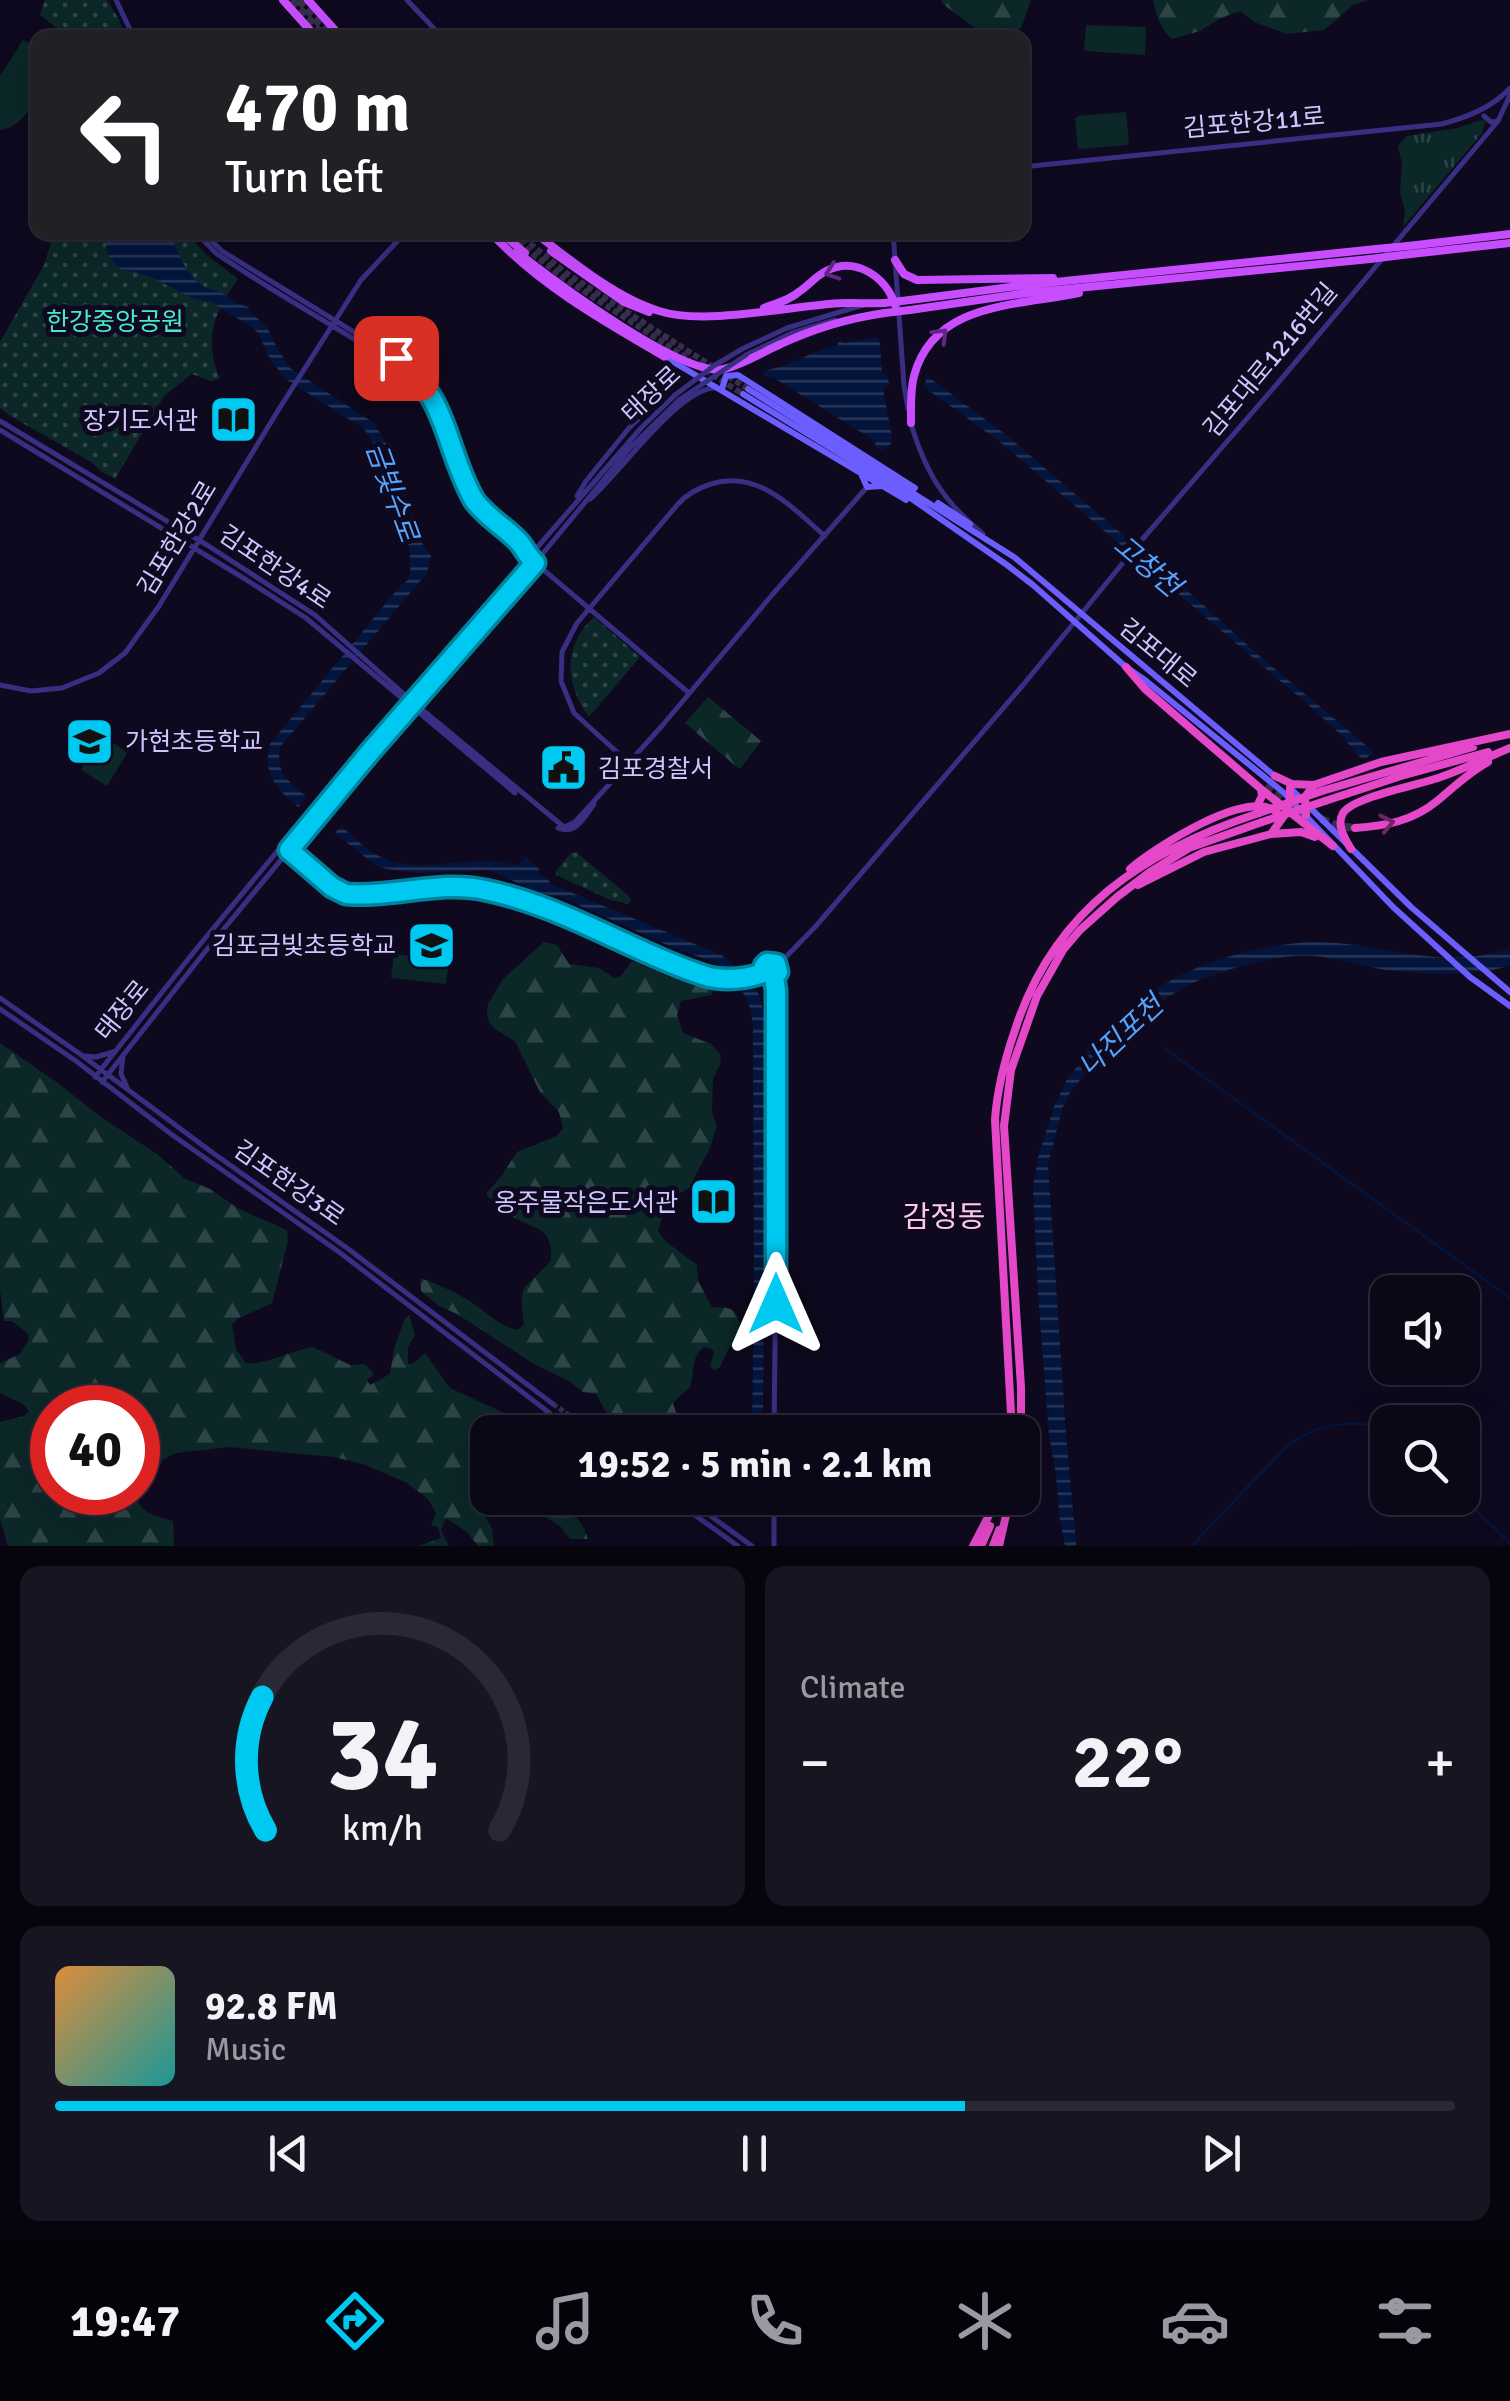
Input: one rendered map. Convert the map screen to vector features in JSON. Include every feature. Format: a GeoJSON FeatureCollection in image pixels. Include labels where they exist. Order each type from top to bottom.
{"type":"FeatureCollection","features":[{"type":"Feature","properties":{"kind":"highway"},"geometry":{"type":"LineString","coordinates":[[1126,667],[1145,689],[1333,846]]}},
{"type":"Feature","properties":{"kind":"highway"},"geometry":{"type":"LineString","coordinates":[[1012,1415],[996,1105],[1017,1022],[1037,976],[1070,927],[1116,882],[1211,829],[1510,734]]}},
{"type":"Feature","properties":{"kind":"highway"},"geometry":{"type":"LineString","coordinates":[[1306,815],[1305,796],[1510,749]]}},
{"type":"Feature","properties":{"kind":"highway"},"geometry":{"type":"LineString","coordinates":[[1355,828],[1394,823],[1418,814],[1471,772],[1510,749]]}},
{"type":"Feature","properties":{"kind":"highway"},"geometry":{"type":"LineString","coordinates":[[1350,850],[1340,821],[1349,807],[1439,778],[1510,749]]}},
{"type":"Feature","properties":{"kind":"highway"},"geometry":{"type":"LineString","coordinates":[[1275,776],[1320,792]]}},
{"type":"Feature","properties":{"kind":"highway"},"geometry":{"type":"LineString","coordinates":[[1260,813],[1263,788]]}},
{"type":"Feature","properties":{"kind":"highway"},"geometry":{"type":"LineString","coordinates":[[1271,834],[1287,811],[1290,788]]}},
{"type":"Feature","properties":{"kind":"highway"},"geometry":{"type":"LineString","coordinates":[[1020,1415],[1004,1152],[1007,1092],[1032,1009],[1047,976],[1080,930],[1150,872],[1260,813],[1268,805],[1277,812],[1278,825]]}},
{"type":"Feature","properties":{"kind":"highway"},"geometry":{"type":"LineString","coordinates":[[1117,897],[1190,858],[1271,834],[1302,832],[1333,846]]}},
{"type":"Feature","properties":{"kind":"highway"},"geometry":{"type":"LineString","coordinates":[[973,1546],[989,1515]]}},
{"type":"Feature","properties":{"kind":"highway"},"geometry":{"type":"LineString","coordinates":[[981,1546],[992,1515]]}},
{"type":"Feature","properties":{"kind":"highway"},"geometry":{"type":"LineString","coordinates":[[996,1546],[1005,1515]]}},
{"type":"Feature","properties":{"kind":"main road"},"geometry":{"type":"LineString","coordinates":[[283,0],[310,30]]}},
{"type":"Feature","properties":{"kind":"main road"},"geometry":{"type":"LineString","coordinates":[[308,0],[335,30]]}},
{"type":"Feature","properties":{"kind":"main road","name":"태장로"},"geometry":{"type":"LineString","coordinates":[[910,305],[1097,278],[1510,234]]}},
{"type":"Feature","properties":{"kind":"main road","name":"김포대로"},"geometry":{"type":"LineString","coordinates":[[497,240],[553,287],[593,314],[938,518]]}},
{"type":"Feature","properties":{"kind":"main road"},"geometry":{"type":"LineString","coordinates":[[510,240],[571,288],[678,359],[698,367]]}},
{"type":"Feature","properties":{"kind":"main road"},"geometry":{"type":"LineString","coordinates":[[541,240],[648,307],[682,316],[866,304]]}},
{"type":"Feature","properties":{"kind":"main road","name":"태장로"},"geometry":{"type":"LineString","coordinates":[[868,315],[884,308],[910,305],[1510,243]]}},
{"type":"Feature","properties":{"kind":"main road"},"geometry":{"type":"LineString","coordinates":[[517,252],[561,286],[655,344]]}},
{"type":"Feature","properties":{"kind":"main road"},"geometry":{"type":"LineString","coordinates":[[895,260],[909,278],[927,281],[1097,278]]}},
{"type":"Feature","properties":{"kind":"main road"},"geometry":{"type":"LineString","coordinates":[[751,312],[787,300],[826,271],[848,267],[864,270],[881,280],[891,292],[898,314]]}},
{"type":"Feature","properties":{"kind":"main road"},"geometry":{"type":"LineString","coordinates":[[911,423],[911,392],[919,363],[937,336],[951,324],[1004,306],[1112,286]]}},
{"type":"Feature","properties":{"kind":"main road","name":"태장로"},"geometry":{"type":"LineString","coordinates":[[866,304],[884,308]]}},
{"type":"Feature","properties":{"kind":"main road"},"geometry":{"type":"LineString","coordinates":[[665,357],[685,365],[728,368],[796,337],[868,315]]}},
{"type":"Feature","properties":{"kind":"main road"},"geometry":{"type":"LineString","coordinates":[[722,389],[726,376],[738,374],[970,524]]}},
{"type":"Feature","properties":{"kind":"main road","name":"김포대로"},"geometry":{"type":"LineString","coordinates":[[1510,992],[1350,850],[1290,788],[1054,588],[991,541],[745,392],[896,488],[1020,575],[1126,667],[1248,762],[1434,945],[1510,1006]]}},
{"type":"Feature","properties":{"kind":"main road"},"geometry":{"type":"LineString","coordinates":[[860,474],[868,488],[883,486]]}},
{"type":"Feature","properties":{"kind":"street"},"geometry":{"type":"LineString","coordinates":[[116,0],[130,30]]}},
{"type":"Feature","properties":{"kind":"street"},"geometry":{"type":"LineString","coordinates":[[406,0],[435,30]]}},
{"type":"Feature","properties":{"kind":"street"},"geometry":{"type":"LineString","coordinates":[[1488,131],[1485,106],[1510,92]]}},
{"type":"Feature","properties":{"kind":"street"},"geometry":{"type":"LineString","coordinates":[[1486,118],[1498,121],[1510,92]]}},
{"type":"Feature","properties":{"kind":"street"},"geometry":{"type":"LineString","coordinates":[[1494,103],[1502,110]]}},
{"type":"Feature","properties":{"kind":"street","name":"김포한강11로"},"geometry":{"type":"LineString","coordinates":[[1030,167],[1442,124],[1485,106]]}},
{"type":"Feature","properties":{"kind":"street","name":"김포한강11로"},"geometry":{"type":"LineString","coordinates":[[1030,167],[1486,118]]}},
{"type":"Feature","properties":{"kind":"street","name":"김포대로1216번길"},"geometry":{"type":"LineString","coordinates":[[776,966],[828,912],[1498,121]]}},
{"type":"Feature","properties":{"kind":"street"},"geometry":{"type":"LineString","coordinates":[[205,240],[217,254],[391,362],[420,389],[470,506],[688,693]]}},
{"type":"Feature","properties":{"kind":"street","name":"김포한강2로"},"geometry":{"type":"LineString","coordinates":[[0,685],[31,691],[62,688],[87,680],[112,665],[136,640],[360,280],[398,240]]}},
{"type":"Feature","properties":{"kind":"street"},"geometry":{"type":"LineString","coordinates":[[893,240],[904,385],[911,423],[932,480],[970,524],[991,541]]}},
{"type":"Feature","properties":{"kind":"street","name":"태장로"},"geometry":{"type":"LineString","coordinates":[[286,848],[406,698],[528,557],[677,398],[744,352],[799,324],[866,304]]}},
{"type":"Feature","properties":{"kind":"street","name":"태장로"},"geometry":{"type":"LineString","coordinates":[[744,352],[817,324],[868,315]]}},
{"type":"Feature","properties":{"kind":"street"},"geometry":{"type":"LineString","coordinates":[[574,509],[586,481],[629,428],[670,389],[674,372],[665,357]]}},
{"type":"Feature","properties":{"kind":"street"},"geometry":{"type":"LineString","coordinates":[[574,509],[598,492],[641,442],[703,388],[722,389]]}},
{"type":"Feature","properties":{"kind":"street","name":"김포한강4로"},"geometry":{"type":"LineString","coordinates":[[0,421],[286,596],[560,826],[568,827],[575,822],[629,763]]}},
{"type":"Feature","properties":{"kind":"street","name":"김포한강4로"},"geometry":{"type":"LineString","coordinates":[[0,430],[337,638]]}},
{"type":"Feature","properties":{"kind":"street"},"geometry":{"type":"LineString","coordinates":[[825,536],[762,486],[740,480],[716,482],[684,497],[570,633],[562,652],[560,672],[564,692],[577,717],[629,763],[868,488]]}},
{"type":"Feature","properties":{"kind":"street","name":"태장로"},"geometry":{"type":"LineString","coordinates":[[286,848],[535,563],[574,509]]}},
{"type":"Feature","properties":{"kind":"street"},"geometry":{"type":"LineString","coordinates":[[102,1082],[119,1052],[286,848],[346,894],[484,889],[586,925],[692,971],[727,980],[763,973]]}},
{"type":"Feature","properties":{"kind":"street"},"geometry":{"type":"LineString","coordinates":[[767,963],[776,966],[778,972],[768,978],[763,973],[767,963]]}},
{"type":"Feature","properties":{"kind":"street"},"geometry":{"type":"LineString","coordinates":[[774,977],[778,1082],[774,1415]]}},
{"type":"Feature","properties":{"kind":"street","name":"김포한강3로"},"geometry":{"type":"LineString","coordinates":[[0,998],[347,1248],[553,1404]]}},
{"type":"Feature","properties":{"kind":"street","name":"김포한강3로"},"geometry":{"type":"LineString","coordinates":[[0,1009],[338,1252],[547,1411]]}},
{"type":"Feature","properties":{"kind":"street"},"geometry":{"type":"LineString","coordinates":[[80,1054],[96,1057],[119,1052]]}},
{"type":"Feature","properties":{"kind":"street"},"geometry":{"type":"LineString","coordinates":[[119,1052],[128,1090]]}},
{"type":"Feature","properties":{"kind":"street","name":"태장로"},"geometry":{"type":"LineString","coordinates":[[96,1076],[119,1052]]}},
{"type":"Feature","properties":{"kind":"street"},"geometry":{"type":"LineString","coordinates":[[694,1515],[738,1546]]}},
{"type":"Feature","properties":{"kind":"street"},"geometry":{"type":"LineString","coordinates":[[709,1515],[752,1546]]}},
{"type":"Feature","properties":{"kind":"street"},"geometry":{"type":"LineString","coordinates":[[774,1515],[774,1544]]}},
{"type":"Feature","properties":{"kind":"green space"},"geometry":{"type":"Polygon","coordinates":[[[45,0],[107,0],[123,30],[59,30],[40,15],[45,0]]]}},
{"type":"Feature","properties":{"kind":"green space"},"geometry":{"type":"Polygon","coordinates":[[[941,0],[1031,0],[1019,30],[979,30],[941,0]]]}},
{"type":"Feature","properties":{"kind":"green space"},"geometry":{"type":"Polygon","coordinates":[[[1153,0],[1368,0],[1353,5],[1324,30],[1287,34],[1254,22],[1240,11],[1200,31],[1172,39],[1162,27],[1153,0]]]}},
{"type":"Feature","properties":{"kind":"green space"},"geometry":{"type":"Polygon","coordinates":[[[1086,25],[1146,27],[1145,55],[1084,51],[1086,25]]]}},
{"type":"Feature","properties":{"kind":"green space"},"geometry":{"type":"Polygon","coordinates":[[[23,40],[30,44],[30,108],[12,127],[0,130],[0,76],[23,40]]]}},
{"type":"Feature","properties":{"kind":"green space"},"geometry":{"type":"Polygon","coordinates":[[[1126,112],[1127,145],[1078,149],[1078,116],[1126,112]]]}},
{"type":"Feature","properties":{"kind":"green space"},"geometry":{"type":"Polygon","coordinates":[[[1486,121],[1482,133],[1403,227],[1398,146],[1407,136],[1486,121]]]}},
{"type":"Feature","properties":{"kind":"green space","name":"한강중앙공원"},"geometry":{"type":"Polygon","coordinates":[[[52,240],[193,240],[238,279],[214,326],[212,351],[220,379],[210,381],[192,374],[164,396],[115,479],[0,408],[0,342],[44,265],[52,240]]]}},
{"type":"Feature","properties":{"kind":"green space"},"geometry":{"type":"Polygon","coordinates":[[[594,617],[640,657],[589,717],[575,692],[570,666],[576,640],[594,617]]]}},
{"type":"Feature","properties":{"kind":"green space"},"geometry":{"type":"Polygon","coordinates":[[[708,697],[761,741],[741,768],[685,723],[708,697]]]}},
{"type":"Feature","properties":{"kind":"green space"},"geometry":{"type":"Polygon","coordinates":[[[101,736],[128,752],[107,786],[81,770],[101,736]]]}},
{"type":"Feature","properties":{"kind":"green space"},"geometry":{"type":"Polygon","coordinates":[[[576,852],[631,901],[628,904],[608,899],[556,875],[571,853],[576,852]]]}},
{"type":"Feature","properties":{"kind":"green space"},"geometry":{"type":"Polygon","coordinates":[[[544,942],[557,945],[569,964],[599,968],[614,978],[620,977],[632,961],[713,989],[712,995],[681,1001],[677,1015],[683,1033],[711,1044],[720,1054],[721,1062],[713,1079],[712,1112],[717,1126],[689,1188],[667,1201],[658,1231],[697,1265],[698,1281],[712,1307],[735,1312],[742,1341],[729,1348],[719,1368],[714,1370],[710,1366],[713,1350],[704,1347],[697,1356],[690,1387],[673,1403],[678,1415],[608,1415],[596,1394],[583,1392],[534,1364],[421,1291],[420,1278],[455,1293],[500,1323],[518,1330],[524,1324],[523,1292],[551,1260],[545,1234],[504,1212],[486,1194],[517,1152],[557,1136],[563,1128],[559,1112],[540,1092],[515,1041],[489,1022],[488,1004],[503,979],[544,942]]]}},
{"type":"Feature","properties":{"kind":"green space"},"geometry":{"type":"Polygon","coordinates":[[[394,954],[449,960],[446,984],[391,978],[394,954]]]}},
{"type":"Feature","properties":{"kind":"green space"},"geometry":{"type":"Polygon","coordinates":[[[0,1043],[157,1154],[184,1178],[287,1230],[288,1241],[272,1303],[232,1325],[236,1349],[246,1363],[313,1347],[350,1365],[365,1364],[374,1374],[367,1380],[370,1385],[390,1374],[394,1349],[409,1315],[415,1335],[408,1347],[408,1364],[425,1353],[450,1388],[506,1415],[470,1415],[470,1515],[485,1515],[492,1529],[494,1546],[478,1546],[467,1532],[447,1519],[441,1531],[449,1546],[419,1546],[441,1538],[438,1527],[431,1525],[436,1513],[428,1499],[407,1483],[366,1465],[334,1457],[229,1447],[176,1453],[160,1462],[160,1385],[30,1385],[30,1515],[154,1515],[173,1521],[174,1546],[8,1546],[0,1519],[0,1422],[29,1411],[0,1393],[0,1363],[20,1354],[29,1339],[12,1321],[4,1321],[0,1290],[0,1043]]]}},
{"type":"Feature","properties":{"kind":"green space"},"geometry":{"type":"Polygon","coordinates":[[[542,1515],[577,1515],[588,1539],[570,1539],[560,1526],[542,1515]]]}},
{"type":"Feature","properties":{"kind":"water"},"geometry":{"type":"Polygon","coordinates":[[[107,240],[172,240],[192,276],[205,287],[249,307],[267,327],[290,368],[374,423],[388,447],[422,543],[431,556],[427,573],[280,747],[282,770],[307,797],[298,807],[273,780],[268,764],[270,744],[409,579],[408,540],[396,498],[363,428],[284,378],[258,333],[212,302],[194,299],[149,276],[120,269],[106,248],[107,240]]]}},
{"type":"Feature","properties":{"kind":"water"},"geometry":{"type":"Polygon","coordinates":[[[877,337],[882,374],[888,376],[889,384],[883,389],[892,437],[891,444],[882,450],[876,448],[875,441],[774,378],[765,377],[764,371],[838,345],[838,341],[877,337]]]}},
{"type":"Feature","properties":{"kind":"water","name":"고창천"},"geometry":{"type":"Polygon","coordinates":[[[927,376],[1005,434],[1374,752],[1361,758],[1312,708],[1000,442],[924,387],[927,376]]]}},
{"type":"Feature","properties":{"kind":"water"},"geometry":{"type":"Polygon","coordinates":[[[341,826],[373,853],[401,864],[486,861],[518,866],[526,857],[539,869],[537,874],[551,884],[721,955],[751,980],[763,1010],[765,1038],[763,1415],[752,1415],[753,1024],[741,988],[726,969],[713,962],[561,897],[540,893],[488,870],[421,873],[387,869],[375,865],[335,833],[341,826]]]}},
{"type":"Feature","properties":{"kind":"water"},"geometry":{"type":"Polygon","coordinates":[[[1311,942],[1435,957],[1484,955],[1510,948],[1510,965],[1482,972],[1428,973],[1301,956],[1238,967],[1189,985],[1138,1019],[1136,1028],[1130,1024],[1072,1089],[1062,1109],[1048,1165],[1076,1542],[1076,1546],[1065,1546],[1049,1436],[1033,1188],[1054,1107],[1067,1079],[1088,1054],[1086,1051],[1092,1050],[1148,994],[1215,961],[1263,948],[1311,942]]]}},
{"type":"Feature","properties":{"kind":"waterway"},"geometry":{"type":"LineString","coordinates":[[1164,1048],[1510,1298]]}},
{"type":"Feature","properties":{"kind":"waterway"},"geometry":{"type":"LineString","coordinates":[[1192,1546],[1297,1439],[1342,1424],[1370,1426]]}},
{"type":"Feature","properties":{"kind":"waterway"},"geometry":{"type":"LineString","coordinates":[[1480,1514],[1510,1543]]}},
{"type":"Feature","properties":{"kind":"tunnel"},"geometry":{"type":"LineString","coordinates":[[292,0],[318,30]]}},
{"type":"Feature","properties":{"kind":"tunnel"},"geometry":{"type":"LineString","coordinates":[[299,0],[325,30]]}},
{"type":"Feature","properties":{"kind":"tunnel"},"geometry":{"type":"LineString","coordinates":[[515,240],[565,279],[690,360]]}},
{"type":"Feature","properties":{"kind":"tunnel"},"geometry":{"type":"LineString","coordinates":[[526,240],[566,273],[713,367]]}},
{"type":"Feature","properties":{"kind":"tunnel"},"geometry":{"type":"LineString","coordinates":[[705,370],[743,394]]}},
{"type":"Feature","properties":{"kind":"tunnel"},"geometry":{"type":"LineString","coordinates":[[728,376],[748,389]]}},
{"type":"Feature","properties":{"kind":"tunnel"},"geometry":{"type":"LineString","coordinates":[[1265,787],[1291,803]]}},
{"type":"Feature","properties":{"kind":"tunnel"},"geometry":{"type":"LineString","coordinates":[[1321,819],[1355,828]]}},
{"type":"Feature","properties":{"kind":"tunnel"},"geometry":{"type":"LineString","coordinates":[[553,1404],[569,1415]]}},
{"type":"Feature","properties":{"kind":"tunnel"},"geometry":{"type":"LineString","coordinates":[[547,1411],[553,1415]]}},
{"type":"Feature","properties":{"kind":"place","name":"장기도서관"},"geometry":{"type":"Point","coordinates":[233,420]}},
{"type":"Feature","properties":{"kind":"place","name":"가현초등학교"},"geometry":{"type":"Point","coordinates":[90,741]}},
{"type":"Feature","properties":{"kind":"place","name":"김포경찰서"},"geometry":{"type":"Point","coordinates":[563,768]}},
{"type":"Feature","properties":{"kind":"place","name":"김포금빛초등학교"},"geometry":{"type":"Point","coordinates":[431,945]}},
{"type":"Feature","properties":{"kind":"place","name":"옹주물작은도서관"},"geometry":{"type":"Point","coordinates":[713,1202]}},
{"type":"Feature","properties":{"kind":"district","name":"감정동"},"geometry":{"type":"Point","coordinates":[944,1217]}},
{"type":"Feature","properties":{"kind":"route"},"geometry":{"type":"LineString","coordinates":[[396,358],[424,384],[438,407],[474,500],[522,545],[535,563],[289,850],[332,887],[346,894],[484,889],[533,904],[709,977],[743,978],[763,973],[767,963],[776,964],[776,1304]]}},
{"type":"Feature","properties":{"kind":"water label","name":"금빛수로"},"geometry":{"type":"Point","coordinates":[392,492]}},
{"type":"Feature","properties":{"kind":"water label","name":"나진포천"},"geometry":{"type":"Point","coordinates":[1121,1036]}}]}
